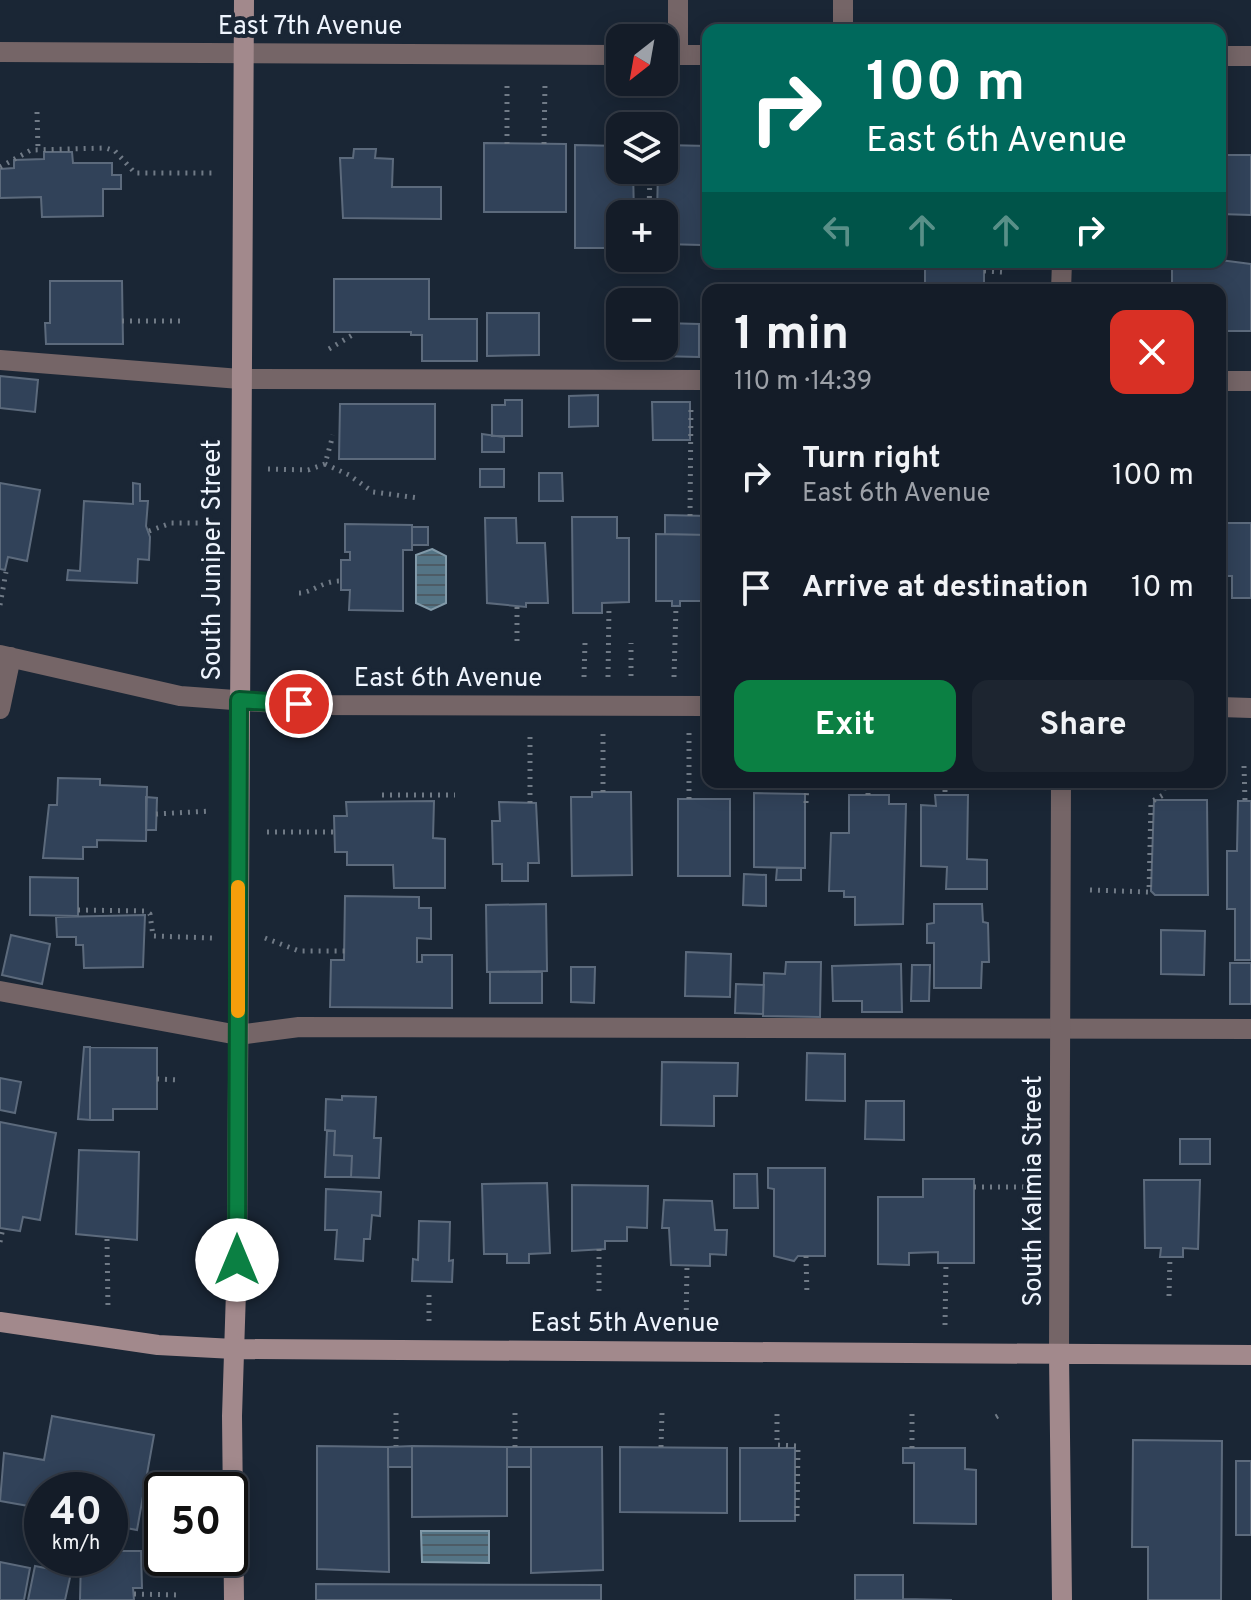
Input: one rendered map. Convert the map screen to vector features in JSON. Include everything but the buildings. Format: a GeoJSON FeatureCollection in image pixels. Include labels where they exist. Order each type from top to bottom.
{"type":"FeatureCollection","features":[{"type":"Feature","properties":{"kind":"main road","name":"South Juniper Street"},"geometry":{"type":"LineString","coordinates":[[234,1600],[244,0]]}},
{"type":"Feature","properties":{"kind":"main road","name":"East 5th Avenue"},"geometry":{"type":"LineString","coordinates":[[0,1322],[158,1345],[234,1349],[1251,1355]]}},
{"type":"Feature","properties":{"kind":"main road","name":"South Kalmia Street"},"geometry":{"type":"LineString","coordinates":[[1059,1354],[1062,1600]]}},
{"type":"Feature","properties":{"kind":"street"},"geometry":{"type":"LineString","coordinates":[[675,24],[678,0]]}},
{"type":"Feature","properties":{"kind":"street"},"geometry":{"type":"LineString","coordinates":[[843,0],[843,24]]}},
{"type":"Feature","properties":{"kind":"street","name":"East 7th Avenue"},"geometry":{"type":"LineString","coordinates":[[0,52],[606,55]]}},
{"type":"Feature","properties":{"kind":"street"},"geometry":{"type":"LineString","coordinates":[[678,55],[702,55]]}},
{"type":"Feature","properties":{"kind":"street"},"geometry":{"type":"LineString","coordinates":[[1226,56],[1251,56]]}},
{"type":"Feature","properties":{"kind":"street"},"geometry":{"type":"LineString","coordinates":[[0,360],[240,379],[702,380]]}},
{"type":"Feature","properties":{"kind":"street"},"geometry":{"type":"LineString","coordinates":[[1226,381],[1251,381]]}},
{"type":"Feature","properties":{"kind":"street"},"geometry":{"type":"LineString","coordinates":[[0,709],[6,656]]}},
{"type":"Feature","properties":{"kind":"street","name":"East 6th Avenue"},"geometry":{"type":"LineString","coordinates":[[6,656],[180,696],[302,705],[702,706]]}},
{"type":"Feature","properties":{"kind":"street"},"geometry":{"type":"LineString","coordinates":[[1226,707],[1251,708]]}},
{"type":"Feature","properties":{"kind":"street","name":"South Kalmia Street"},"geometry":{"type":"LineString","coordinates":[[1059,1354],[1061,788]]}},
{"type":"Feature","properties":{"kind":"street"},"geometry":{"type":"LineString","coordinates":[[0,991],[238,1035],[299,1027],[1251,1029]]}},
{"type":"Feature","properties":{"kind":"path"},"geometry":{"type":"LineString","coordinates":[[37,112],[38,149]]}},
{"type":"Feature","properties":{"kind":"path"},"geometry":{"type":"LineString","coordinates":[[507,114],[507,144]]}},
{"type":"Feature","properties":{"kind":"path"},"geometry":{"type":"LineString","coordinates":[[544,144],[545,114]]}},
{"type":"Feature","properties":{"kind":"path"},"geometry":{"type":"LineString","coordinates":[[0,167],[21,154],[38,149],[106,148],[115,151],[135,173],[243,172]]}},
{"type":"Feature","properties":{"kind":"path"},"geometry":{"type":"LineString","coordinates":[[984,271],[1002,272]]}},
{"type":"Feature","properties":{"kind":"path"},"geometry":{"type":"LineString","coordinates":[[122,321],[182,321]]}},
{"type":"Feature","properties":{"kind":"path"},"geometry":{"type":"LineString","coordinates":[[690,516],[692,396]]}},
{"type":"Feature","properties":{"kind":"path"},"geometry":{"type":"LineString","coordinates":[[325,464],[333,435]]}},
{"type":"Feature","properties":{"kind":"path"},"geometry":{"type":"LineString","coordinates":[[300,470],[325,464],[349,475],[373,492],[419,498]]}},
{"type":"Feature","properties":{"kind":"path"},"geometry":{"type":"LineString","coordinates":[[149,531],[181,523]]}},
{"type":"Feature","properties":{"kind":"path"},"geometry":{"type":"LineString","coordinates":[[0,605],[6,572]]}},
{"type":"Feature","properties":{"kind":"path"},"geometry":{"type":"LineString","coordinates":[[299,593],[307,593],[322,582],[340,581]]}},
{"type":"Feature","properties":{"kind":"path"},"geometry":{"type":"LineString","coordinates":[[608,644],[609,606]]}},
{"type":"Feature","properties":{"kind":"path"},"geometry":{"type":"LineString","coordinates":[[675,643],[676,606]]}},
{"type":"Feature","properties":{"kind":"path"},"geometry":{"type":"LineString","coordinates":[[517,607],[517,643]]}},
{"type":"Feature","properties":{"kind":"path"},"geometry":{"type":"LineString","coordinates":[[530,763],[530,803]]}},
{"type":"Feature","properties":{"kind":"path"},"geometry":{"type":"LineString","coordinates":[[602,763],[603,792]]}},
{"type":"Feature","properties":{"kind":"path"},"geometry":{"type":"LineString","coordinates":[[689,764],[689,799]]}},
{"type":"Feature","properties":{"kind":"path"},"geometry":{"type":"LineString","coordinates":[[1244,766],[1245,801]]}},
{"type":"Feature","properties":{"kind":"path"},"geometry":{"type":"LineString","coordinates":[[806,803],[807,788]]}},
{"type":"Feature","properties":{"kind":"path"},"geometry":{"type":"LineString","coordinates":[[868,788],[868,795]]}},
{"type":"Feature","properties":{"kind":"path"},"geometry":{"type":"LineString","coordinates":[[945,788],[945,795]]}},
{"type":"Feature","properties":{"kind":"path"},"geometry":{"type":"LineString","coordinates":[[1119,891],[1149,892],[1151,802],[1163,795],[1164,788]]}},
{"type":"Feature","properties":{"kind":"path"},"geometry":{"type":"LineString","coordinates":[[382,795],[455,795]]}},
{"type":"Feature","properties":{"kind":"path"},"geometry":{"type":"LineString","coordinates":[[156,814],[180,812]]}},
{"type":"Feature","properties":{"kind":"path"},"geometry":{"type":"LineString","coordinates":[[299,833],[334,832]]}},
{"type":"Feature","properties":{"kind":"path"},"geometry":{"type":"LineString","coordinates":[[78,910],[145,911],[150,914],[153,936],[180,937]]}},
{"type":"Feature","properties":{"kind":"path"},"geometry":{"type":"LineString","coordinates":[[299,951],[345,951]]}},
{"type":"Feature","properties":{"kind":"path"},"geometry":{"type":"LineString","coordinates":[[157,1079],[179,1080]]}},
{"type":"Feature","properties":{"kind":"path"},"geometry":{"type":"LineString","coordinates":[[974,1187],[998,1187]]}},
{"type":"Feature","properties":{"kind":"path"},"geometry":{"type":"LineString","coordinates":[[0,1242],[3,1228]]}},
{"type":"Feature","properties":{"kind":"path"},"geometry":{"type":"LineString","coordinates":[[107,1239],[107,1280]]}},
{"type":"Feature","properties":{"kind":"path"},"geometry":{"type":"LineString","coordinates":[[599,1249],[599,1294]]}},
{"type":"Feature","properties":{"kind":"path"},"geometry":{"type":"LineString","coordinates":[[806,1256],[807,1296]]}},
{"type":"Feature","properties":{"kind":"path"},"geometry":{"type":"LineString","coordinates":[[1169,1296],[1170,1257]]}},
{"type":"Feature","properties":{"kind":"path"},"geometry":{"type":"LineString","coordinates":[[945,1297],[946,1263]]}},
{"type":"Feature","properties":{"kind":"path"},"geometry":{"type":"LineString","coordinates":[[687,1266],[687,1295]]}},
{"type":"Feature","properties":{"kind":"path"},"geometry":{"type":"LineString","coordinates":[[396,1413],[396,1446]]}},
{"type":"Feature","properties":{"kind":"path"},"geometry":{"type":"LineString","coordinates":[[515,1413],[515,1447]]}},
{"type":"Feature","properties":{"kind":"path"},"geometry":{"type":"LineString","coordinates":[[661,1447],[662,1413]]}},
{"type":"Feature","properties":{"kind":"path"},"geometry":{"type":"LineString","coordinates":[[777,1414],[777,1445],[798,1446],[797,1517]]}},
{"type":"Feature","properties":{"kind":"path"},"geometry":{"type":"LineString","coordinates":[[912,1414],[912,1448]]}},
{"type":"Feature","properties":{"kind":"path"},"geometry":{"type":"LineString","coordinates":[[134,1594],[181,1595]]}},
{"type":"Feature","properties":{"kind":"water"},"geometry":{"type":"Polygon","coordinates":[[[432,549],[446,556],[446,603],[431,610],[416,603],[416,555],[432,549]]]}},
{"type":"Feature","properties":{"kind":"water"},"geometry":{"type":"Polygon","coordinates":[[[421,1531],[489,1531],[489,1563],[422,1562],[421,1531]]]}},
{"type":"Feature","properties":{"kind":"slow traffic"},"geometry":{"type":"LineString","coordinates":[[238,887],[238,1011]]}},
{"type":"Feature","properties":{"kind":"route"},"geometry":{"type":"LineString","coordinates":[[237,1260],[239,700],[299,704]]}}]}
